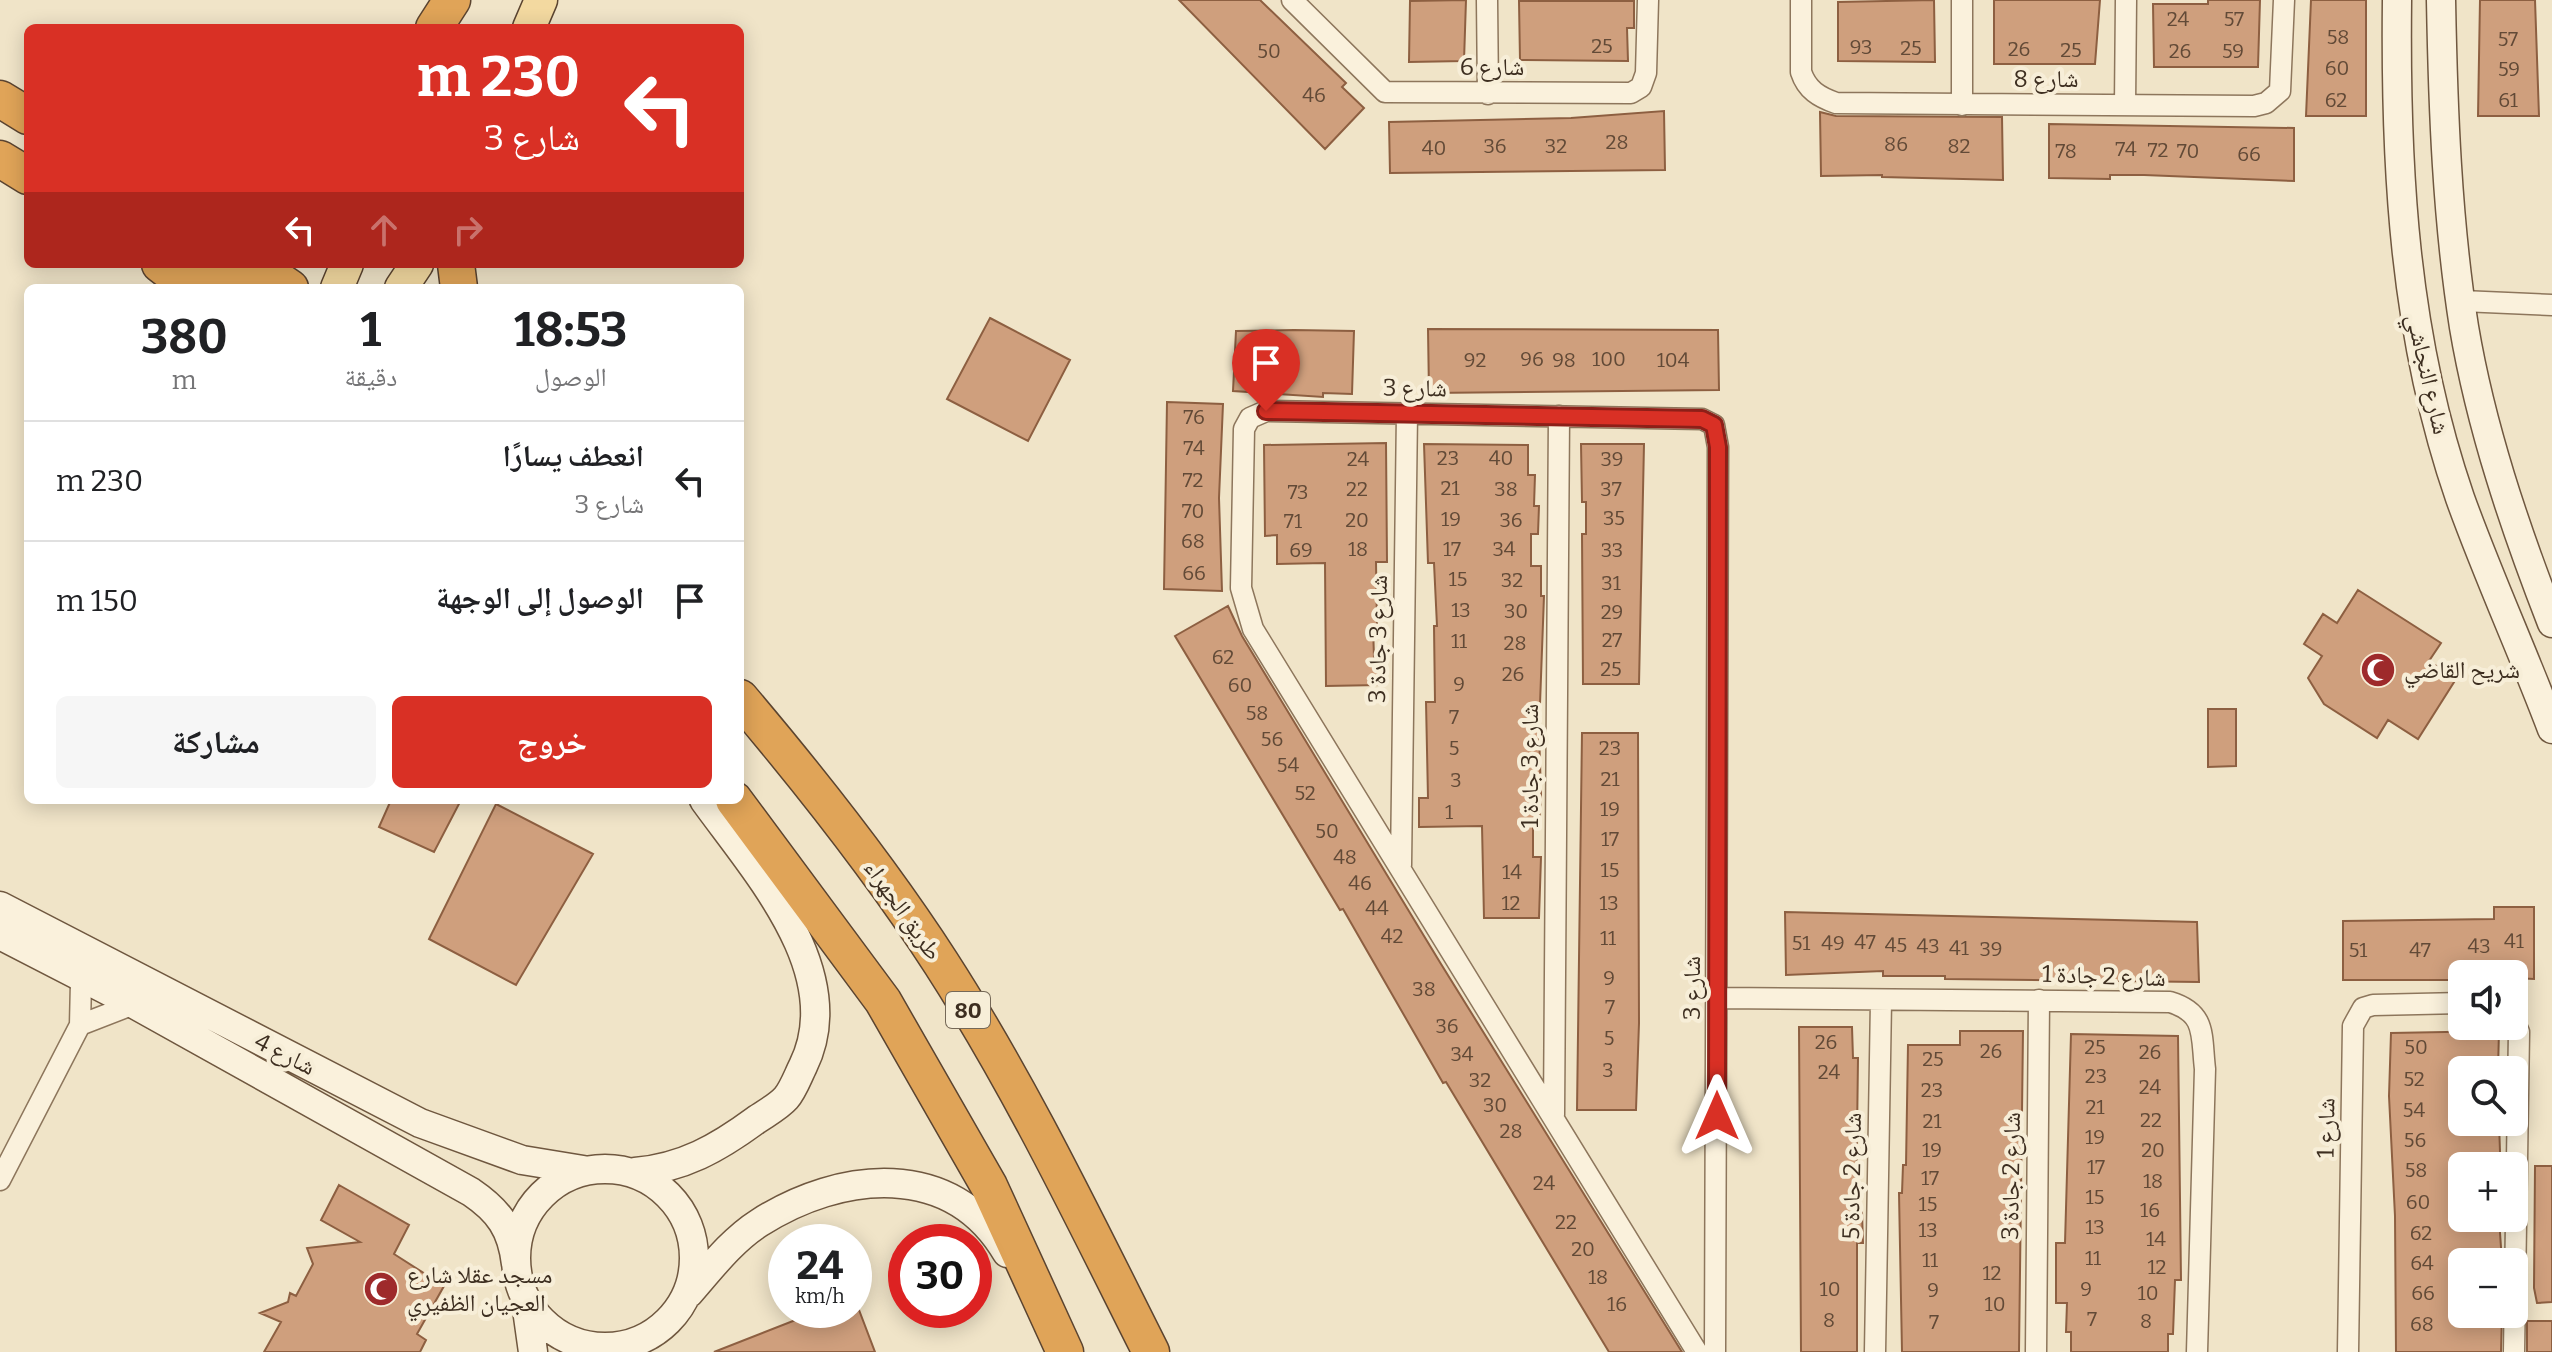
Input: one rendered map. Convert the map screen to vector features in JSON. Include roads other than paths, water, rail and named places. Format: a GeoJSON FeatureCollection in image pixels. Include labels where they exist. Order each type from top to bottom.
{"type":"FeatureCollection","features":[{"type":"Feature","properties":{"kind":"highway"},"geometry":{"type":"LineString","coordinates":[[437,24],[452,0]]}},
{"type":"Feature","properties":{"kind":"highway"},"geometry":{"type":"LineString","coordinates":[[0,99],[24,114]]}},
{"type":"Feature","properties":{"kind":"highway"},"geometry":{"type":"LineString","coordinates":[[0,150],[24,157]]}},
{"type":"Feature","properties":{"kind":"highway"},"geometry":{"type":"LineString","coordinates":[[0,159],[24,174]]}},
{"type":"Feature","properties":{"kind":"highway"},"geometry":{"type":"LineString","coordinates":[[165,268],[186,284]]}},
{"type":"Feature","properties":{"kind":"highway"},"geometry":{"type":"LineString","coordinates":[[216,268],[240,284]]}},
{"type":"Feature","properties":{"kind":"highway"},"geometry":{"type":"LineString","coordinates":[[261,268],[284,284]]}},
{"type":"Feature","properties":{"kind":"highway","name":"طريق الجهراء"},"geometry":{"type":"LineString","coordinates":[[744,703],[817,789],[941,963],[1050,1151],[1151,1352]]}},
{"type":"Feature","properties":{"kind":"highway"},"geometry":{"type":"LineString","coordinates":[[737,804],[883,1001],[989,1186],[1063,1352]]}},
{"type":"Feature","properties":{"kind":"main road"},"geometry":{"type":"LineString","coordinates":[[458,24],[467,0]]}},
{"type":"Feature","properties":{"kind":"main road"},"geometry":{"type":"LineString","coordinates":[[531,24],[541,0]]}},
{"type":"Feature","properties":{"kind":"street","name":"شارع 6"},"geometry":{"type":"LineString","coordinates":[[1292,0],[1385,92],[1488,94],[1631,93],[1641,87],[1646,73],[1648,0]]}},
{"type":"Feature","properties":{"kind":"street"},"geometry":{"type":"LineString","coordinates":[[1487,0],[1488,94]]}},
{"type":"Feature","properties":{"kind":"street","name":"شارع 8"},"geometry":{"type":"LineString","coordinates":[[1801,0],[1801,72],[1805,82],[1821,98],[1836,103],[1962,105],[2266,103],[2280,91],[2284,0]]}},
{"type":"Feature","properties":{"kind":"street"},"geometry":{"type":"LineString","coordinates":[[1962,0],[1962,105]]}},
{"type":"Feature","properties":{"kind":"street"},"geometry":{"type":"LineString","coordinates":[[2125,105],[2126,0]]}},
{"type":"Feature","properties":{"kind":"street","name":"شارع النجاشي"},"geometry":{"type":"LineString","coordinates":[[2397,0],[2396,112],[2402,224],[2416,330],[2459,496],[2552,729]]}},
{"type":"Feature","properties":{"kind":"street","name":"شارع النجاشي"},"geometry":{"type":"LineString","coordinates":[[2441,0],[2444,130],[2462,301],[2479,396],[2501,477],[2552,623]]}},
{"type":"Feature","properties":{"kind":"street"},"geometry":{"type":"LineString","coordinates":[[2462,301],[2552,305]]}},
{"type":"Feature","properties":{"kind":"street","name":"شارع 3"},"geometry":{"type":"LineString","coordinates":[[1697,1352],[1253,629],[1241,588],[1244,429],[1250,418],[1266,411],[1407,413],[1702,419],[1714,425],[1718,447],[1715,1352]]}},
{"type":"Feature","properties":{"kind":"street","name":"شارع 3 جادة 3"},"geometry":{"type":"LineString","coordinates":[[1401,866],[1407,413]]}},
{"type":"Feature","properties":{"kind":"street","name":"شارع 3 جادة 1"},"geometry":{"type":"LineString","coordinates":[[1554,1115],[1559,416]]}},
{"type":"Feature","properties":{"kind":"street"},"geometry":{"type":"LineString","coordinates":[[635,1172],[683,1164],[720,1146],[788,1097],[808,1056],[816,1018],[812,979],[798,937],[707,804]]}},
{"type":"Feature","properties":{"kind":"street","name":"شارع 4"},"geometry":{"type":"LineString","coordinates":[[0,906],[420,1123],[522,1160],[583,1170]]}},
{"type":"Feature","properties":{"kind":"street","name":"شارع 4"},"geometry":{"type":"LineString","coordinates":[[0,935],[134,1004],[471,1192],[503,1218],[514,1248],[516,1264]]}},
{"type":"Feature","properties":{"kind":"street"},"geometry":{"type":"LineString","coordinates":[[0,1180],[80,1025],[81,982],[75,973]]}},
{"type":"Feature","properties":{"kind":"street","name":"شارع 2 جادة 1"},"geometry":{"type":"LineString","coordinates":[[1718,998],[2170,1002],[2187,1007],[2200,1024],[2205,1069],[2197,1352]]}},
{"type":"Feature","properties":{"kind":"street","name":"شارع 2 جادة 3"},"geometry":{"type":"LineString","coordinates":[[2036,1352],[2039,1000]]}},
{"type":"Feature","properties":{"kind":"street","name":"شارع 2 جادة 5"},"geometry":{"type":"LineString","coordinates":[[1875,1352],[1881,1001]]}},
{"type":"Feature","properties":{"kind":"street","name":"شارع 1"},"geometry":{"type":"LineString","coordinates":[[2348,1352],[2353,1026],[2363,1008],[2373,1005],[2448,1003]]}},
{"type":"Feature","properties":{"kind":"street"},"geometry":{"type":"LineString","coordinates":[[80,1025],[134,1004]]}},
{"type":"Feature","properties":{"kind":"street"},"geometry":{"type":"LineString","coordinates":[[2514,1352],[2519,1040]]}},
{"type":"Feature","properties":{"kind":"street"},"geometry":{"type":"LineString","coordinates":[[525,1297],[541,1321],[563,1337],[590,1347],[637,1345],[678,1312],[688,1293],[695,1264],[693,1235],[681,1208],[661,1187],[635,1172],[609,1167],[583,1170],[554,1183],[532,1205],[519,1233],[516,1264],[525,1297],[533,1352]]}},
{"type":"Feature","properties":{"kind":"street"},"geometry":{"type":"LineString","coordinates":[[688,1293],[756,1225],[799,1201],[844,1187],[919,1186],[945,1192],[992,1228],[1063,1352]]}},
{"type":"Feature","properties":{"kind":"place","name":"شريح القاضي"},"geometry":{"type":"Point","coordinates":[2378,670]}},
{"type":"Feature","properties":{"kind":"place","name":"مسجد عقلا شارع العجيان الظفيري"},"geometry":{"type":"Point","coordinates":[381,1289]}}]}
